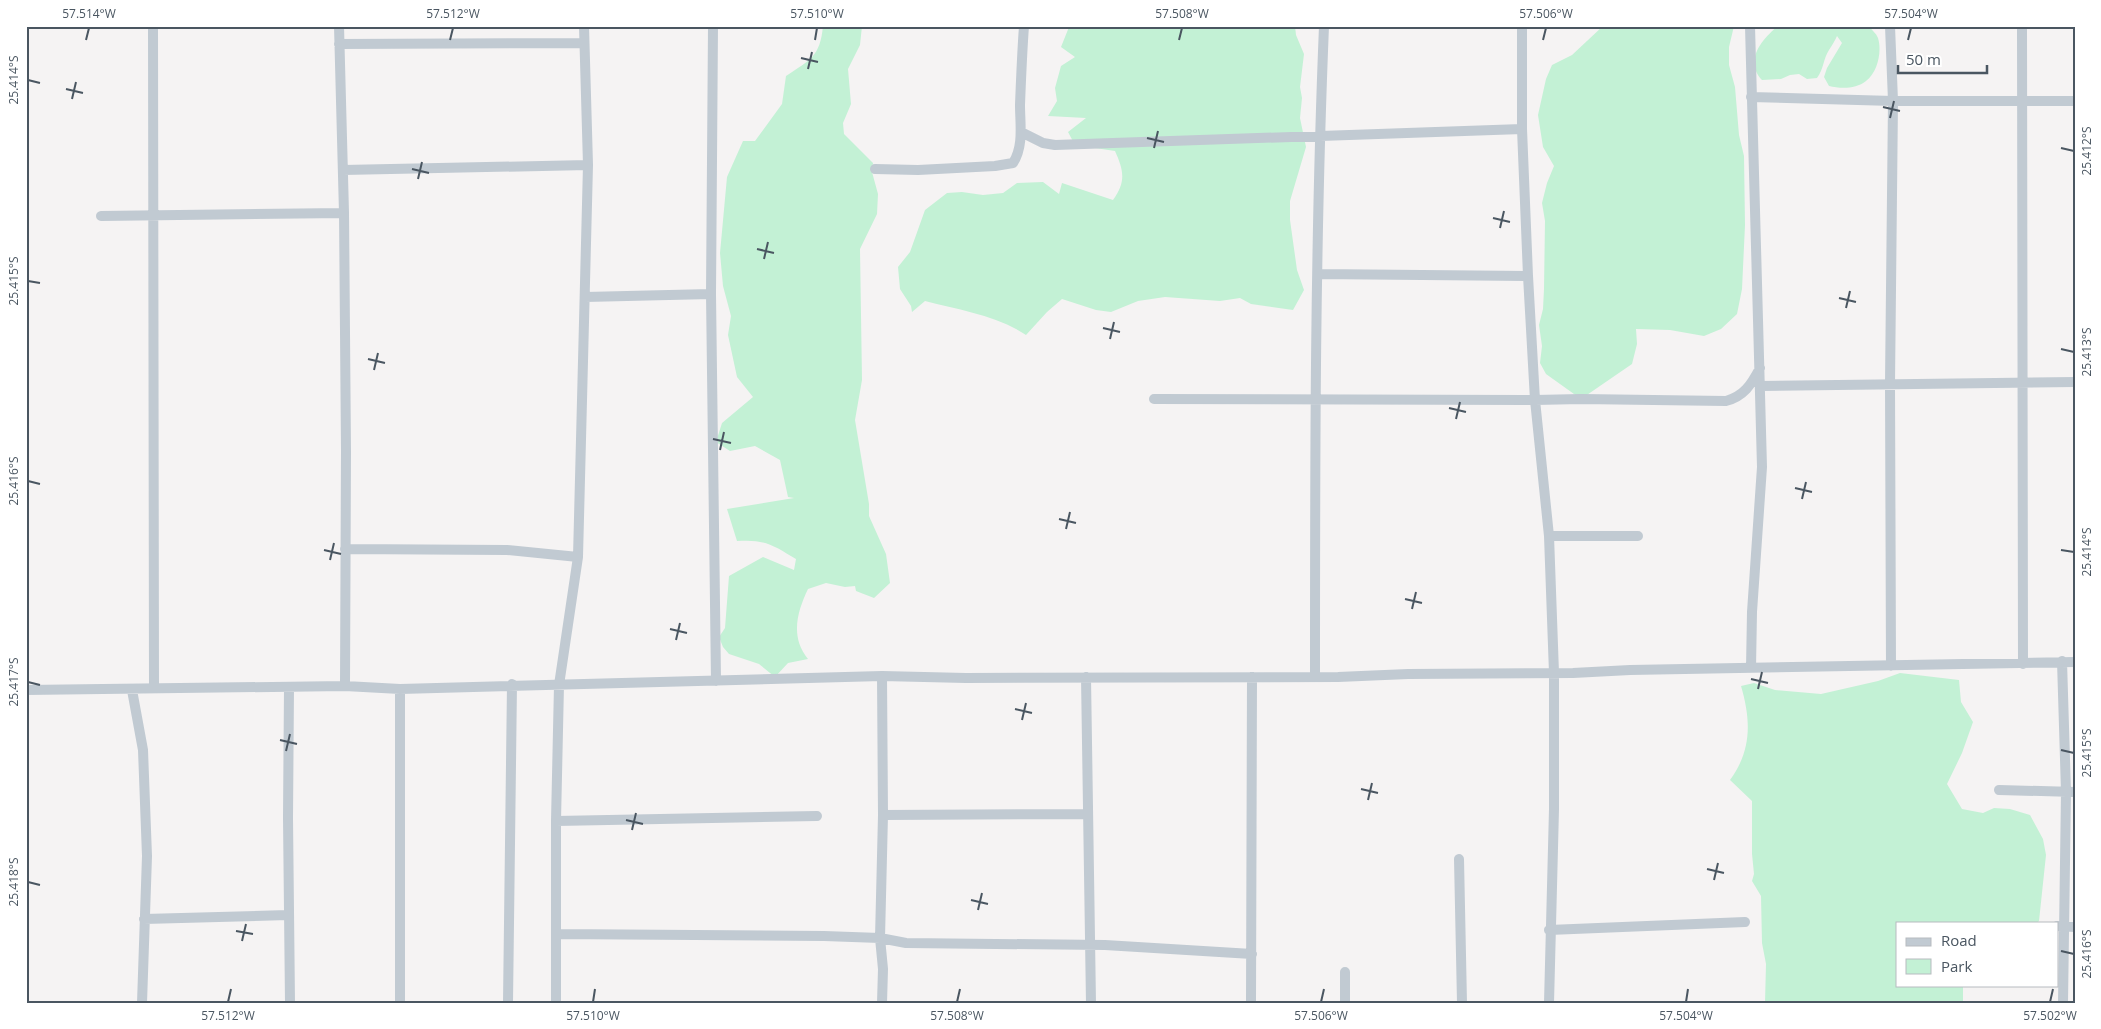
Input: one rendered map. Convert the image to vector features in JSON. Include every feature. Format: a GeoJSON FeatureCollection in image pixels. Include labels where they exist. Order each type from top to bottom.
{"type":"FeatureCollection","features":[{"type":"Feature","properties":{"kind":"street"},"geometry":{"type":"LineString","coordinates":[[154,26],[154,688]]}},
{"type":"Feature","properties":{"kind":"street"},"geometry":{"type":"LineString","coordinates":[[339,26],[344,213],[345,686]]}},
{"type":"Feature","properties":{"kind":"street"},"geometry":{"type":"LineString","coordinates":[[556,1003],[556,822],[559,685],[578,557],[588,165],[584,26]]}},
{"type":"Feature","properties":{"kind":"street"},"geometry":{"type":"LineString","coordinates":[[713,26],[711,294],[716,681]]}},
{"type":"Feature","properties":{"kind":"street"},"geometry":{"type":"LineString","coordinates":[[876,169],[918,170],[1013,163],[1016,158],[1021,132],[1020,108],[1024,26]]}},
{"type":"Feature","properties":{"kind":"street"},"geometry":{"type":"LineString","coordinates":[[1315,677],[1315,399],[1324,26]]}},
{"type":"Feature","properties":{"kind":"street"},"geometry":{"type":"LineString","coordinates":[[1522,26],[1522,129],[1528,276],[1535,400],[1549,536],[1554,673],[1554,809],[1549,1003]]}},
{"type":"Feature","properties":{"kind":"street"},"geometry":{"type":"LineString","coordinates":[[1750,26],[1761,368],[1762,468],[1752,612],[1751,668]]}},
{"type":"Feature","properties":{"kind":"street"},"geometry":{"type":"LineString","coordinates":[[1890,26],[1893,101],[1890,383],[1891,666]]}},
{"type":"Feature","properties":{"kind":"street"},"geometry":{"type":"LineString","coordinates":[[2022,26],[2024,101],[2023,664]]}},
{"type":"Feature","properties":{"kind":"street"},"geometry":{"type":"LineString","coordinates":[[339,44],[584,43]]}},
{"type":"Feature","properties":{"kind":"street"},"geometry":{"type":"LineString","coordinates":[[1751,97],[1893,101],[2075,101]]}},
{"type":"Feature","properties":{"kind":"street"},"geometry":{"type":"LineString","coordinates":[[1021,132],[1043,143],[1055,145],[1522,129]]}},
{"type":"Feature","properties":{"kind":"street"},"geometry":{"type":"LineString","coordinates":[[343,170],[588,165]]}},
{"type":"Feature","properties":{"kind":"street"},"geometry":{"type":"LineString","coordinates":[[101,216],[344,213]]}},
{"type":"Feature","properties":{"kind":"street"},"geometry":{"type":"LineString","coordinates":[[1318,274],[1528,276]]}},
{"type":"Feature","properties":{"kind":"street"},"geometry":{"type":"LineString","coordinates":[[585,297],[711,294]]}},
{"type":"Feature","properties":{"kind":"street"},"geometry":{"type":"LineString","coordinates":[[1154,399],[1726,401],[1742,394],[1751,385],[1761,368]]}},
{"type":"Feature","properties":{"kind":"street"},"geometry":{"type":"LineString","coordinates":[[1761,386],[2075,382]]}},
{"type":"Feature","properties":{"kind":"street"},"geometry":{"type":"LineString","coordinates":[[1549,536],[1638,536]]}},
{"type":"Feature","properties":{"kind":"street"},"geometry":{"type":"LineString","coordinates":[[345,549],[506,550],[578,557]]}},
{"type":"Feature","properties":{"kind":"street"},"geometry":{"type":"LineString","coordinates":[[2062,662],[2070,792],[2064,1003]]}},
{"type":"Feature","properties":{"kind":"street"},"geometry":{"type":"LineString","coordinates":[[26,690],[345,686],[400,689],[512,684],[559,685],[882,676],[966,678],[1315,677],[2075,662]]}},
{"type":"Feature","properties":{"kind":"street"},"geometry":{"type":"LineString","coordinates":[[882,676],[883,816],[880,938],[883,969],[882,1003]]}},
{"type":"Feature","properties":{"kind":"street"},"geometry":{"type":"LineString","coordinates":[[1086,677],[1092,1003]]}},
{"type":"Feature","properties":{"kind":"street"},"geometry":{"type":"LineString","coordinates":[[1251,1003],[1252,677]]}},
{"type":"Feature","properties":{"kind":"street"},"geometry":{"type":"LineString","coordinates":[[508,1003],[512,684]]}},
{"type":"Feature","properties":{"kind":"street"},"geometry":{"type":"LineString","coordinates":[[289,688],[288,915],[290,1003]]}},
{"type":"Feature","properties":{"kind":"street"},"geometry":{"type":"LineString","coordinates":[[400,689],[400,1003]]}},
{"type":"Feature","properties":{"kind":"street"},"geometry":{"type":"LineString","coordinates":[[132,690],[143,750],[147,856],[142,1003]]}},
{"type":"Feature","properties":{"kind":"street"},"geometry":{"type":"LineString","coordinates":[[1999,790],[2070,792]]}},
{"type":"Feature","properties":{"kind":"street"},"geometry":{"type":"LineString","coordinates":[[883,816],[1088,814]]}},
{"type":"Feature","properties":{"kind":"street"},"geometry":{"type":"LineString","coordinates":[[556,822],[817,816]]}},
{"type":"Feature","properties":{"kind":"street"},"geometry":{"type":"LineString","coordinates":[[1459,859],[1462,1003]]}},
{"type":"Feature","properties":{"kind":"street"},"geometry":{"type":"LineString","coordinates":[[144,919],[288,915]]}},
{"type":"Feature","properties":{"kind":"street"},"geometry":{"type":"LineString","coordinates":[[1550,930],[1745,922]]}},
{"type":"Feature","properties":{"kind":"street"},"geometry":{"type":"LineString","coordinates":[[556,934],[880,938],[906,943],[1090,946],[1252,954]]}},
{"type":"Feature","properties":{"kind":"street"},"geometry":{"type":"LineString","coordinates":[[1345,972],[1345,1003]]}},
{"type":"Feature","properties":{"kind":"green space"},"geometry":{"type":"Polygon","coordinates":[[[823,26],[862,26],[860,45],[848,69],[851,104],[843,123],[844,134],[873,163],[872,172],[878,194],[877,214],[860,249],[862,380],[855,420],[869,504],[869,516],[886,554],[890,583],[874,598],[856,591],[855,586],[845,587],[826,583],[808,589],[798,615],[797,633],[802,651],[808,659],[788,663],[775,677],[759,664],[729,654],[723,647],[719,637],[725,628],[729,576],[763,557],[794,570],[796,559],[762,542],[737,541],[727,509],[794,498],[788,497],[780,460],[755,446],[730,451],[716,442],[722,423],[753,397],[737,377],[728,335],[731,316],[723,286],[720,253],[727,177],[743,141],[755,141],[782,104],[786,76],[812,57],[819,45],[823,26]]]}},
{"type":"Feature","properties":{"kind":"green space"},"geometry":{"type":"Polygon","coordinates":[[[1154,26],[1295,26],[1296,35],[1304,54],[1300,87],[1302,98],[1300,118],[1306,147],[1290,201],[1290,220],[1297,270],[1304,290],[1293,310],[1251,304],[1240,298],[1220,301],[1165,297],[1138,301],[1111,312],[1096,310],[1062,299],[1026,335],[990,318],[925,301],[912,312],[911,306],[900,289],[898,267],[910,252],[925,210],[947,193],[962,192],[983,195],[1003,193],[1017,183],[1043,182],[1059,194],[1062,183],[1113,200],[1122,182],[1122,171],[1115,151],[1075,145],[1068,132],[1086,118],[1048,116],[1057,101],[1055,88],[1061,66],[1075,57],[1061,47],[1069,27],[1141,29],[1154,26]]]}},
{"type":"Feature","properties":{"kind":"green space"},"geometry":{"type":"Polygon","coordinates":[[[1603,26],[1734,26],[1729,47],[1729,65],[1735,87],[1739,135],[1744,156],[1745,225],[1742,289],[1737,314],[1721,329],[1704,336],[1670,330],[1636,329],[1637,344],[1632,364],[1581,399],[1546,374],[1540,363],[1542,346],[1539,325],[1543,309],[1545,221],[1542,203],[1554,166],[1543,147],[1538,115],[1546,79],[1552,65],[1572,55],[1603,26]]]}},
{"type":"Feature","properties":{"kind":"green space"},"geometry":{"type":"Polygon","coordinates":[[[1778,26],[1868,26],[1878,38],[1880,49],[1874,72],[1866,81],[1858,86],[1838,88],[1829,86],[1824,77],[1827,68],[1842,43],[1837,36],[1827,53],[1817,78],[1807,79],[1799,74],[1781,79],[1762,80],[1755,66],[1757,51],[1778,26]]]}},
{"type":"Feature","properties":{"kind":"green space"},"geometry":{"type":"Polygon","coordinates":[[[1900,673],[1959,680],[1961,702],[1973,722],[1962,753],[1947,784],[1962,809],[1983,813],[1994,808],[2010,809],[2030,815],[2043,839],[2046,855],[2039,921],[1896,922],[1896,986],[1963,986],[1963,1003],[1765,1003],[1766,964],[1762,943],[1761,896],[1752,881],[1754,874],[1752,801],[1730,780],[1737,769],[1746,746],[1747,711],[1741,686],[1754,683],[1775,690],[1821,694],[1878,681],[1900,673]]]}}]}
